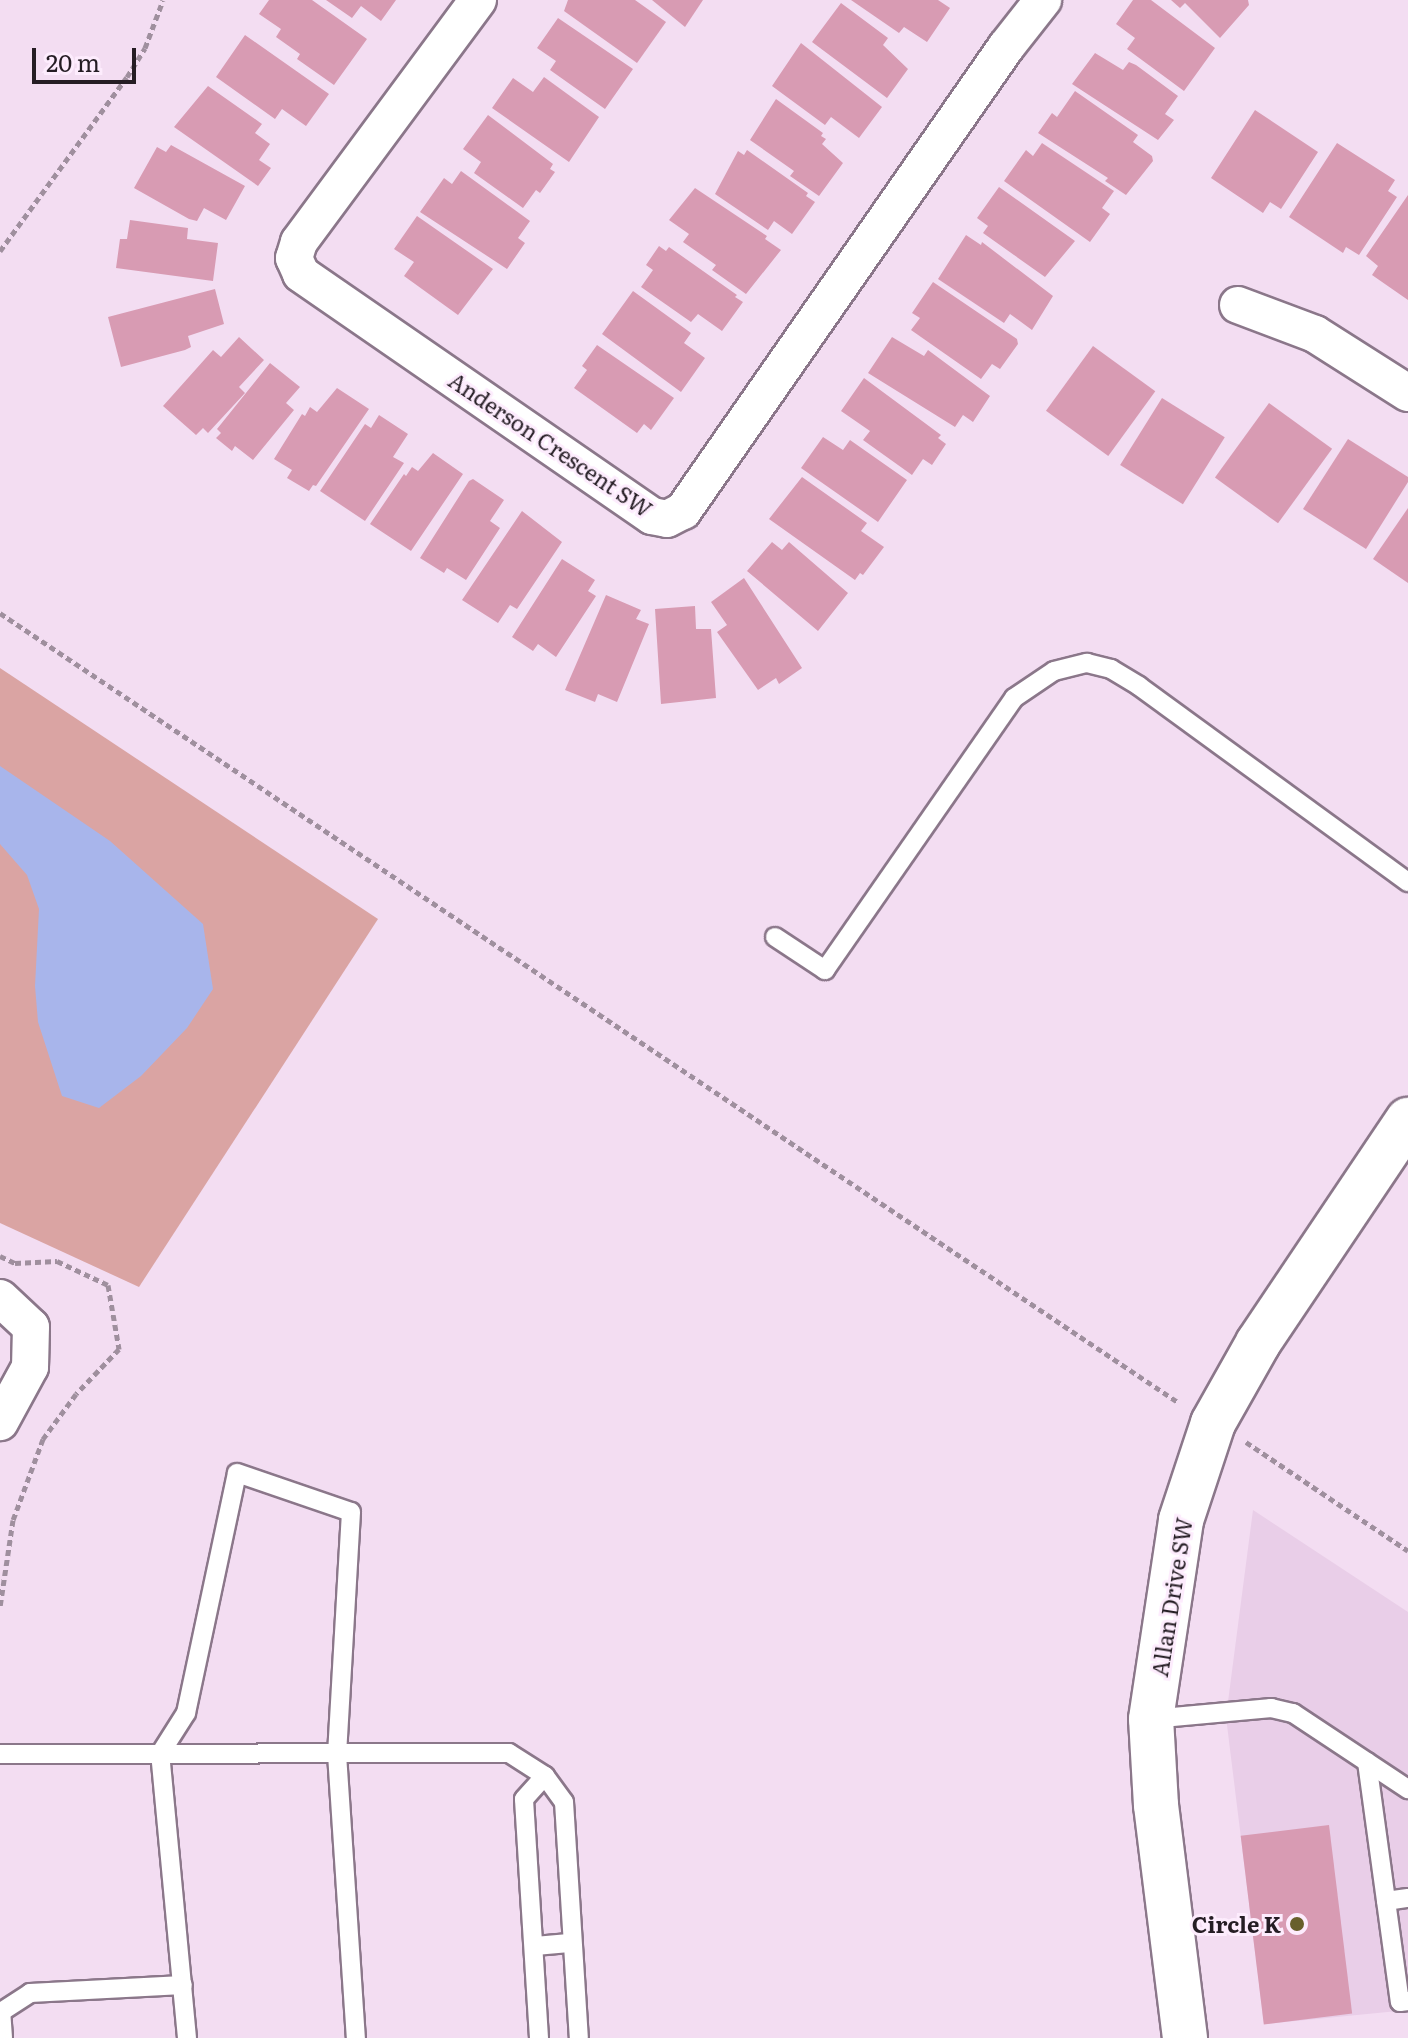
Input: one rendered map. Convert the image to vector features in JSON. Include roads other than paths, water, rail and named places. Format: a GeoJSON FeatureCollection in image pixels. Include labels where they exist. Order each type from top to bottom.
{"type":"FeatureCollection","features":[{"type":"Feature","properties":{"kind":"street","name":"Anderson Crescent SW"},"geometry":{"type":"LineString","coordinates":[[478,0],[299,242],[294,258],[301,274],[652,516],[667,519],[683,511],[1006,47],[1043,0]]}},
{"type":"Feature","properties":{"kind":"street"},"geometry":{"type":"LineString","coordinates":[[1238,305],[1315,334],[1408,393]]}},
{"type":"Feature","properties":{"kind":"street","name":"Allan Drive SW"},"geometry":{"type":"LineString","coordinates":[[1185,2038],[1156,1805],[1151,1719],[1181,1520],[1213,1423],[1258,1343],[1408,1120]]}},
{"type":"Feature","properties":{"kind":"street"},"geometry":{"type":"LineString","coordinates":[[0,1298],[31,1327],[30,1367],[0,1422]]}},
{"type":"Feature","properties":{"kind":"lane"},"geometry":{"type":"LineString","coordinates":[[775,937],[825,970],[1014,698],[1054,671],[1087,663],[1111,669],[1139,686],[1408,882]]}},
{"type":"Feature","properties":{"kind":"lane"},"geometry":{"type":"LineString","coordinates":[[187,2038],[160,1754],[186,1713],[237,1473],[351,1512],[337,1754],[356,2038]]}},
{"type":"Feature","properties":{"kind":"lane"},"geometry":{"type":"LineString","coordinates":[[1151,1719],[1271,1708],[1293,1713],[1408,1789]]}},
{"type":"Feature","properties":{"kind":"lane"},"geometry":{"type":"LineString","coordinates":[[0,1754],[509,1753],[545,1776],[564,1802],[579,2038]]}},
{"type":"Feature","properties":{"kind":"lane"},"geometry":{"type":"LineString","coordinates":[[1367,1762],[1386,1901],[1401,1955],[1400,2002],[1408,2001]]}},
{"type":"Feature","properties":{"kind":"lane"},"geometry":{"type":"LineString","coordinates":[[539,2038],[524,1799],[545,1776]]}},
{"type":"Feature","properties":{"kind":"lane"},"geometry":{"type":"LineString","coordinates":[[1386,1901],[1408,1898]]}},
{"type":"Feature","properties":{"kind":"lane"},"geometry":{"type":"LineString","coordinates":[[535,1946],[572,1943]]}},
{"type":"Feature","properties":{"kind":"lane"},"geometry":{"type":"LineString","coordinates":[[3,2038],[1,2012],[30,1993],[183,1985]]}},
{"type":"Feature","properties":{"kind":"water"},"geometry":{"type":"Polygon","coordinates":[[[0,766],[110,841],[203,924],[213,989],[187,1028],[141,1076],[99,1108],[62,1096],[38,1022],[35,986],[39,909],[27,875],[0,844],[0,766]]]}},
{"type":"Feature","properties":{"kind":"place","name":"Circle K"},"geometry":{"type":"Point","coordinates":[1297,1924]}}]}
